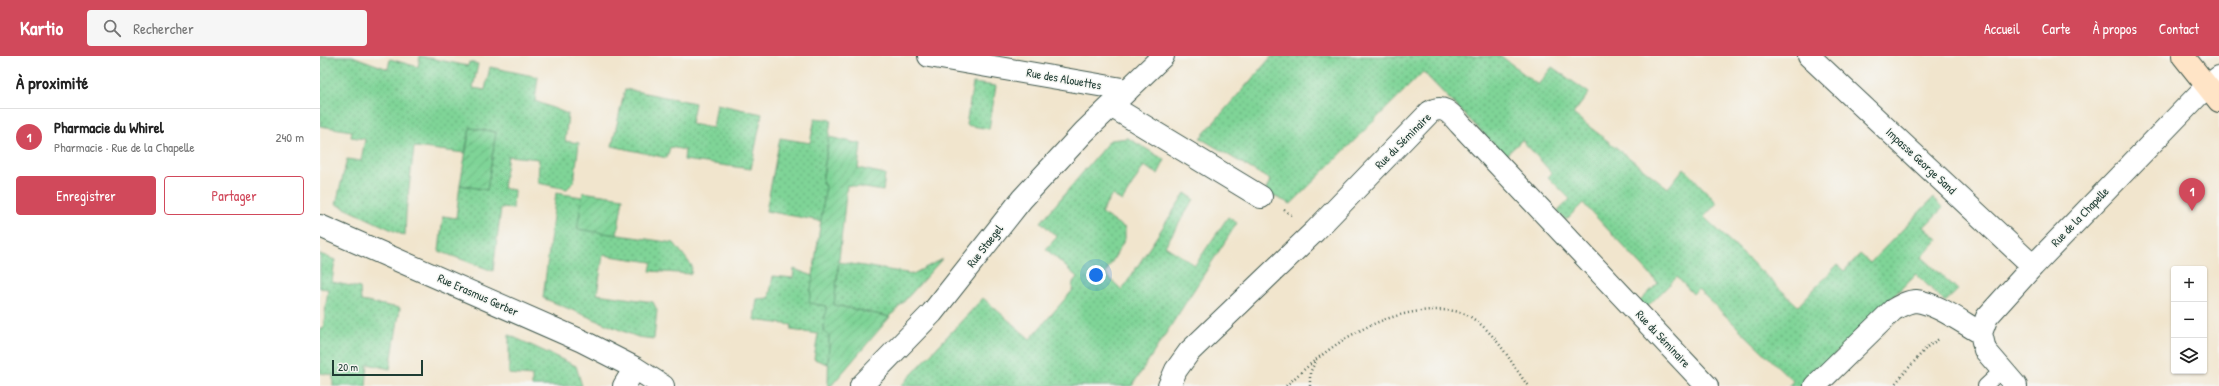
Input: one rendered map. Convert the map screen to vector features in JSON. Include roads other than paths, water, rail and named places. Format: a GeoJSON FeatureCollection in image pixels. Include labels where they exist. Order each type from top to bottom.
{"type":"FeatureCollection","features":[{"type":"Feature","properties":{"kind":"main road"},"geometry":{"type":"LineString","coordinates":[[2182,56],[2215,88]]}},
{"type":"Feature","properties":{"kind":"street","name":"Rue des Alouettes"},"geometry":{"type":"LineString","coordinates":[[929,56],[1128,90]]}},
{"type":"Feature","properties":{"kind":"street","name":"Rue Staegel"},"geometry":{"type":"LineString","coordinates":[[861,386],[932,313],[1022,199],[1110,106],[1163,56]]}},
{"type":"Feature","properties":{"kind":"street","name":"Impasse George Sand"},"geometry":{"type":"LineString","coordinates":[[1809,56],[2033,266]]}},
{"type":"Feature","properties":{"kind":"street","name":"Rue de la Chapelle"},"geometry":{"type":"LineString","coordinates":[[1981,333],[1987,317],[2033,266],[2215,88]]}},
{"type":"Feature","properties":{"kind":"street"},"geometry":{"type":"LineString","coordinates":[[1110,106],[1261,197]]}},
{"type":"Feature","properties":{"kind":"street","name":"Rue du Séminaire"},"geometry":{"type":"LineString","coordinates":[[1169,386],[1176,370],[1189,352],[1315,231],[1430,112],[1437,108],[1444,109],[1460,124],[1707,386]]}},
{"type":"Feature","properties":{"kind":"street","name":"Rue Erasmus Gerber"},"geometry":{"type":"LineString","coordinates":[[320,226],[555,328],[629,377],[663,386]]}},
{"type":"Feature","properties":{"kind":"street"},"geometry":{"type":"LineString","coordinates":[[1815,386],[1893,310],[1904,304],[1915,301],[1927,304],[1981,333],[1986,350],[2001,371],[2016,386]]}},
{"type":"Feature","properties":{"kind":"lane"},"geometry":{"type":"LineString","coordinates":[[1985,386],[2001,371]]}},
{"type":"Feature","properties":{"kind":"place","name":"Pharmacie du Whirel"},"geometry":{"type":"Point","coordinates":[2192,211]}}]}
